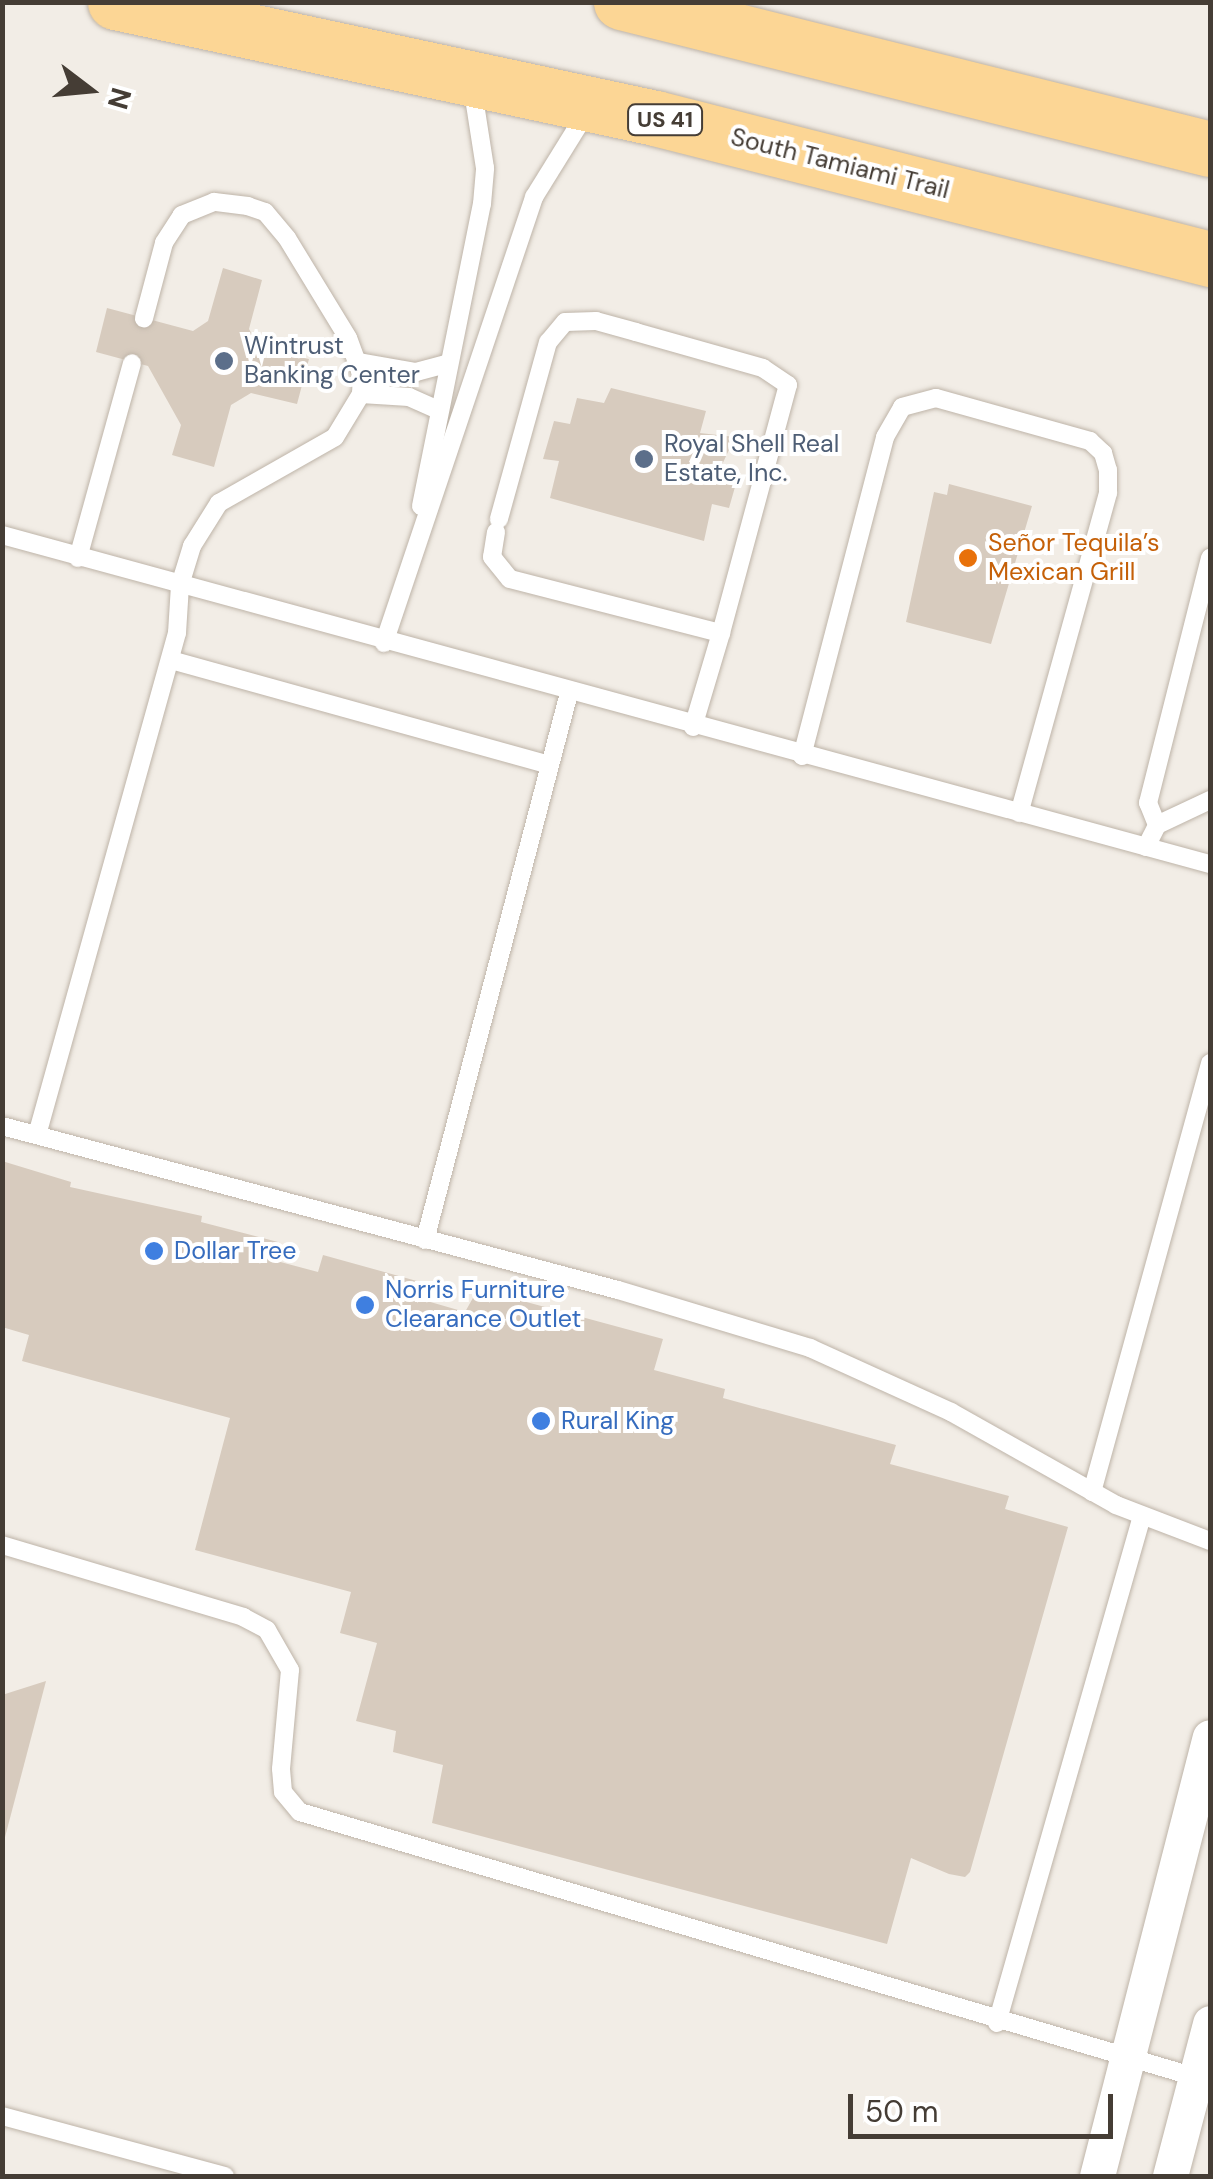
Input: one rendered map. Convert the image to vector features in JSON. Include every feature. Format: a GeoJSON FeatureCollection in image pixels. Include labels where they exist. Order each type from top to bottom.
{"type":"FeatureCollection","features":[{"type":"Feature","properties":{"kind":"main road","name":"South Tamiami Trail"},"geometry":{"type":"LineString","coordinates":[[115,2],[592,103],[1210,259]]}},
{"type":"Feature","properties":{"kind":"main road"},"geometry":{"type":"LineString","coordinates":[[621,2],[679,9],[1210,149]]}},
{"type":"Feature","properties":{"kind":"street"},"geometry":{"type":"LineString","coordinates":[[1097,2176],[1210,1737]]}},
{"type":"Feature","properties":{"kind":"street"},"geometry":{"type":"LineString","coordinates":[[1170,2176],[1203,2080],[1210,2022]]}},
{"type":"Feature","properties":{"kind":"lane"},"geometry":{"type":"LineString","coordinates":[[411,561],[484,168],[470,76]]}},
{"type":"Feature","properties":{"kind":"lane"},"geometry":{"type":"LineString","coordinates":[[384,643],[534,197],[592,103]]}},
{"type":"Feature","properties":{"kind":"lane"},"geometry":{"type":"LineString","coordinates":[[37,1135],[170,660],[180,585],[204,521],[218,503],[334,437],[361,394],[359,362],[274,222],[229,201],[194,208],[172,227],[144,318]]}},
{"type":"Feature","properties":{"kind":"lane"},"geometry":{"type":"LineString","coordinates":[[693,727],[722,633],[787,398],[781,376],[596,321],[566,322],[548,342],[492,558],[510,578],[722,633]]}},
{"type":"Feature","properties":{"kind":"lane"},"geometry":{"type":"LineString","coordinates":[[359,362],[416,372],[449,364]]}},
{"type":"Feature","properties":{"kind":"lane"},"geometry":{"type":"LineString","coordinates":[[78,558],[132,363]]}},
{"type":"Feature","properties":{"kind":"lane"},"geometry":{"type":"LineString","coordinates":[[361,394],[409,397],[438,410]]}},
{"type":"Feature","properties":{"kind":"lane"},"geometry":{"type":"LineString","coordinates":[[802,756],[885,437],[902,407],[936,398],[1090,442],[1108,470],[1108,493],[1020,813]]}},
{"type":"Feature","properties":{"kind":"lane"},"geometry":{"type":"LineString","coordinates":[[2,535],[569,694],[1210,864]]}},
{"type":"Feature","properties":{"kind":"lane"},"geometry":{"type":"LineString","coordinates":[[1157,825],[1148,803],[1210,558]]}},
{"type":"Feature","properties":{"kind":"lane"},"geometry":{"type":"LineString","coordinates":[[170,660],[549,765]]}},
{"type":"Feature","properties":{"kind":"lane"},"geometry":{"type":"LineString","coordinates":[[424,1240],[569,694]]}},
{"type":"Feature","properties":{"kind":"lane"},"geometry":{"type":"LineString","coordinates":[[1146,847],[1157,825],[1210,800]]}},
{"type":"Feature","properties":{"kind":"lane"},"geometry":{"type":"LineString","coordinates":[[1092,1492],[1210,1063]]}},
{"type":"Feature","properties":{"kind":"lane"},"geometry":{"type":"LineString","coordinates":[[2,1126],[810,1348],[951,1412],[1092,1492],[1210,1541]]}},
{"type":"Feature","properties":{"kind":"lane"},"geometry":{"type":"LineString","coordinates":[[997,2022],[1142,1516]]}},
{"type":"Feature","properties":{"kind":"lane"},"geometry":{"type":"LineString","coordinates":[[2,1545],[267,1630],[290,1670],[281,1769],[283,1792],[300,1812],[1126,2062],[1203,2080]]}},
{"type":"Feature","properties":{"kind":"lane"},"geometry":{"type":"LineString","coordinates":[[2,2116],[225,2176]]}},
{"type":"Feature","properties":{"kind":"building"},"geometry":{"type":"Polygon","coordinates":[[[223,268],[262,280],[249,329],[260,349],[309,359],[297,404],[251,393],[231,405],[214,467],[172,455],[181,425],[148,366],[96,352],[107,308],[193,331],[208,321],[223,268]]]}},
{"type":"Feature","properties":{"kind":"building"},"geometry":{"type":"Polygon","coordinates":[[[611,388],[706,411],[700,433],[735,437],[720,469],[739,473],[729,508],[712,504],[704,541],[550,498],[559,461],[543,459],[554,421],[570,424],[577,398],[604,403],[611,388]]]}},
{"type":"Feature","properties":{"kind":"building"},"geometry":{"type":"Polygon","coordinates":[[[949,484],[1032,506],[991,644],[906,622],[934,492],[947,495],[949,484]]]}},
{"type":"Feature","properties":{"kind":"building"},"geometry":{"type":"Polygon","coordinates":[[[2,1161],[71,1182],[70,1187],[202,1216],[201,1222],[278,1242],[273,1260],[318,1272],[323,1255],[424,1283],[420,1299],[465,1312],[478,1289],[663,1339],[654,1370],[725,1389],[723,1398],[896,1445],[890,1464],[1009,1496],[1005,1509],[1068,1527],[970,1872],[965,1877],[949,1874],[911,1858],[887,1944],[432,1823],[443,1765],[393,1752],[396,1731],[356,1721],[377,1643],[340,1633],[351,1592],[195,1550],[230,1418],[22,1361],[29,1335],[2,1327],[2,1161]]]}},
{"type":"Feature","properties":{"kind":"building"},"geometry":{"type":"Polygon","coordinates":[[[46,1681],[4,1841],[2,1841],[2,1695],[46,1681]]]}},
{"type":"Feature","properties":{"kind":"place","name":"Wintrust Banking Center"},"geometry":{"type":"Point","coordinates":[224,361]}},
{"type":"Feature","properties":{"kind":"place","name":"Royal Shell Real Estate, Inc."},"geometry":{"type":"Point","coordinates":[644,459]}},
{"type":"Feature","properties":{"kind":"place","name":"Señor Tequila’s Mexican Grill"},"geometry":{"type":"Point","coordinates":[968,558]}},
{"type":"Feature","properties":{"kind":"place","name":"Dollar Tree"},"geometry":{"type":"Point","coordinates":[154,1251]}},
{"type":"Feature","properties":{"kind":"place","name":"Norris Furniture Clearance Outlet"},"geometry":{"type":"Point","coordinates":[365,1305]}},
{"type":"Feature","properties":{"kind":"place","name":"Rural King"},"geometry":{"type":"Point","coordinates":[541,1421]}}]}
